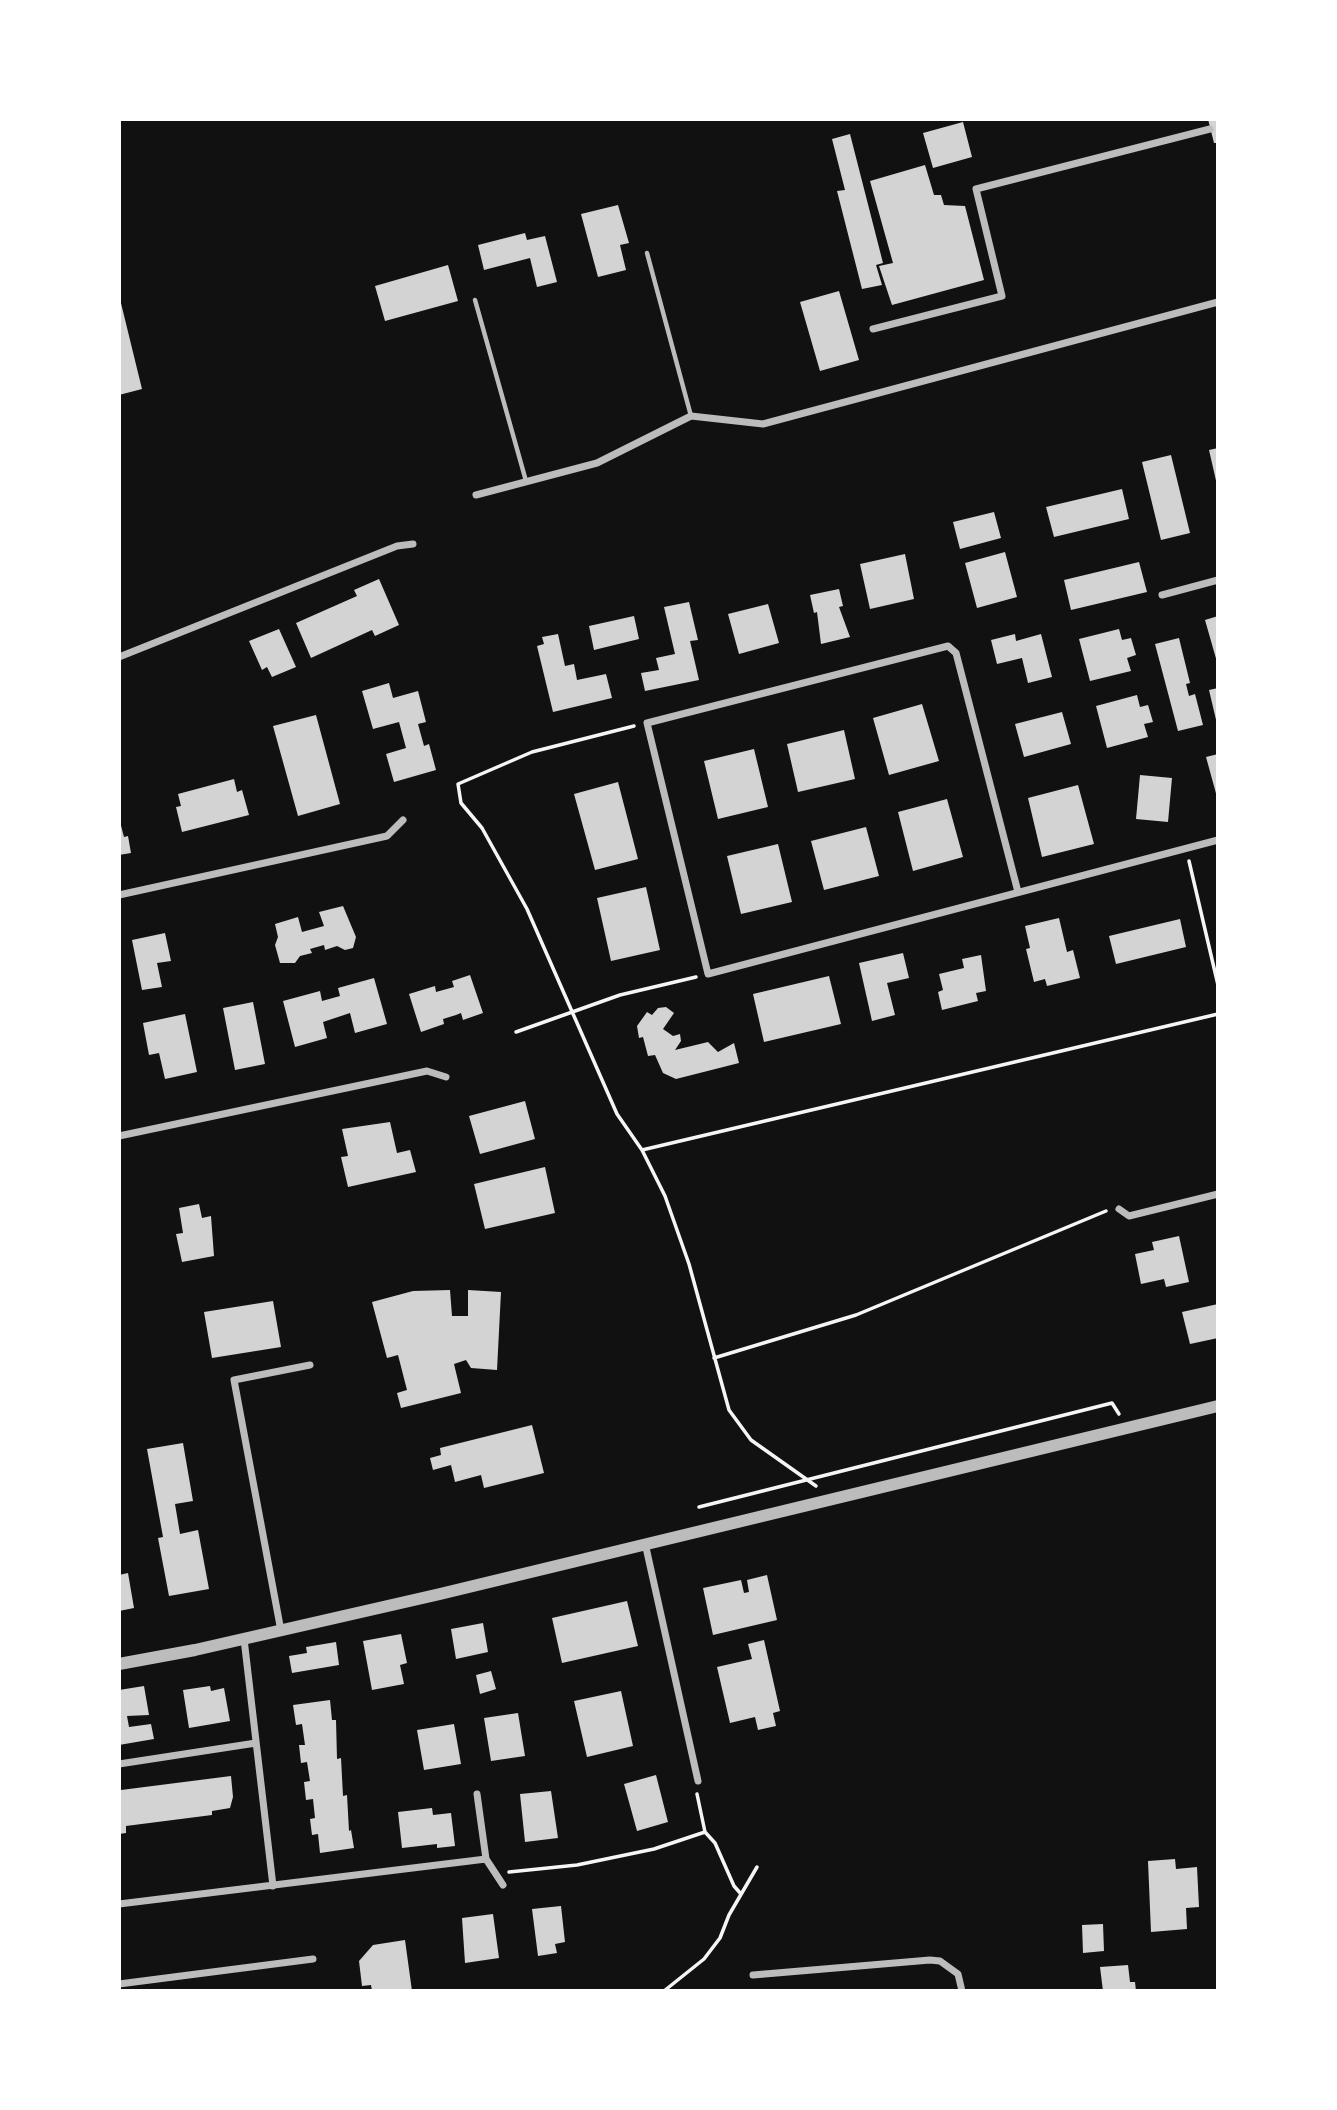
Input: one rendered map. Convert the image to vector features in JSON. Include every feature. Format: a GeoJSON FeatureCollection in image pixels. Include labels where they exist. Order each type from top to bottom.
{"type":"FeatureCollection","features":[{"type":"Feature","properties":{"kind":"street"},"geometry":{"type":"LineString","coordinates":[[873,329],[1002,296],[976,189],[1210,129]]}},
{"type":"Feature","properties":{"kind":"street"},"geometry":{"type":"LineString","coordinates":[[476,495],[597,463],[691,416],[763,424],[1218,302]]}},
{"type":"Feature","properties":{"kind":"street"},"geometry":{"type":"LineString","coordinates":[[119,657],[397,546],[413,544]]}},
{"type":"Feature","properties":{"kind":"street"},"geometry":{"type":"LineString","coordinates":[[1162,594],[1218,580]]}},
{"type":"Feature","properties":{"kind":"street"},"geometry":{"type":"LineString","coordinates":[[1018,892],[956,653],[948,646],[647,723],[708,974],[1218,840]]}},
{"type":"Feature","properties":{"kind":"street"},"geometry":{"type":"LineString","coordinates":[[119,895],[387,836],[403,820]]}},
{"type":"Feature","properties":{"kind":"street"},"geometry":{"type":"LineString","coordinates":[[119,1136],[428,1071],[446,1077]]}},
{"type":"Feature","properties":{"kind":"street"},"geometry":{"type":"LineString","coordinates":[[1119,1209],[1129,1216],[1218,1194]]}},
{"type":"Feature","properties":{"kind":"street"},"geometry":{"type":"LineString","coordinates":[[281,1631],[234,1380],[310,1365]]}},
{"type":"Feature","properties":{"kind":"street"},"geometry":{"type":"LineString","coordinates":[[119,1664],[281,1631],[1218,1406]]}},
{"type":"Feature","properties":{"kind":"street"},"geometry":{"type":"LineString","coordinates":[[645,1542],[698,1781]]}},
{"type":"Feature","properties":{"kind":"street"},"geometry":{"type":"LineString","coordinates":[[244,1639],[273,1886]]}},
{"type":"Feature","properties":{"kind":"street"},"geometry":{"type":"LineString","coordinates":[[119,1764],[256,1743]]}},
{"type":"Feature","properties":{"kind":"street"},"geometry":{"type":"LineString","coordinates":[[477,1794],[486,1859],[503,1885]]}},
{"type":"Feature","properties":{"kind":"street"},"geometry":{"type":"LineString","coordinates":[[119,1904],[486,1859]]}},
{"type":"Feature","properties":{"kind":"street"},"geometry":{"type":"LineString","coordinates":[[119,1984],[313,1959]]}},
{"type":"Feature","properties":{"kind":"street"},"geometry":{"type":"LineString","coordinates":[[753,1975],[930,1960],[940,1961],[958,1974],[962,1991]]}},
{"type":"Feature","properties":{"kind":"lane"},"geometry":{"type":"LineString","coordinates":[[647,253],[691,416]]}},
{"type":"Feature","properties":{"kind":"lane"},"geometry":{"type":"LineString","coordinates":[[475,300],[526,481]]}},
{"type":"Feature","properties":{"kind":"path"},"geometry":{"type":"LineString","coordinates":[[647,723],[532,752],[458,784],[461,803],[482,828],[527,909],[617,1114],[642,1150],[665,1196],[729,1410],[751,1440],[831,1498]]}},
{"type":"Feature","properties":{"kind":"path"},"geometry":{"type":"LineString","coordinates":[[1186,848],[1218,985]]}},
{"type":"Feature","properties":{"kind":"path"},"geometry":{"type":"LineString","coordinates":[[516,1032],[620,995],[708,974]]}},
{"type":"Feature","properties":{"kind":"path"},"geometry":{"type":"LineString","coordinates":[[642,1150],[1218,1014]]}},
{"type":"Feature","properties":{"kind":"path"},"geometry":{"type":"LineString","coordinates":[[714,1358],[856,1315],[975,1268],[1098,1213],[1119,1209]]}},
{"type":"Feature","properties":{"kind":"path"},"geometry":{"type":"LineString","coordinates":[[699,1507],[1112,1403],[1119,1415],[1131,1411]]}},
{"type":"Feature","properties":{"kind":"path"},"geometry":{"type":"LineString","coordinates":[[698,1781],[696,1801],[705,1832],[716,1843],[734,1886],[741,1894]]}},
{"type":"Feature","properties":{"kind":"path"},"geometry":{"type":"LineString","coordinates":[[495,1873],[577,1865],[654,1849],[705,1832]]}},
{"type":"Feature","properties":{"kind":"path"},"geometry":{"type":"LineString","coordinates":[[664,1991],[704,1959],[720,1938],[757,1867]]}},
{"type":"Feature","properties":{"kind":"building"},"geometry":{"type":"Polygon","coordinates":[[[1208,119],[1218,119],[1218,143],[1214,143],[1208,119]]]}},
{"type":"Feature","properties":{"kind":"building"},"geometry":{"type":"Polygon","coordinates":[[[963,122],[972,157],[933,168],[923,133],[963,122]]]}},
{"type":"Feature","properties":{"kind":"building"},"geometry":{"type":"Polygon","coordinates":[[[850,134],[883,263],[876,265],[882,285],[862,289],[837,191],[845,190],[832,139],[850,134]]]}},
{"type":"Feature","properties":{"kind":"building"},"geometry":{"type":"Polygon","coordinates":[[[925,165],[934,195],[941,195],[944,205],[965,206],[984,280],[892,305],[879,266],[893,263],[870,181],[925,165]]]}},
{"type":"Feature","properties":{"kind":"building"},"geometry":{"type":"Polygon","coordinates":[[[618,205],[629,243],[620,245],[626,270],[598,277],[581,214],[618,205]]]}},
{"type":"Feature","properties":{"kind":"building"},"geometry":{"type":"Polygon","coordinates":[[[525,233],[527,240],[545,236],[557,282],[537,287],[530,258],[484,270],[478,245],[525,233]]]}},
{"type":"Feature","properties":{"kind":"building"},"geometry":{"type":"Polygon","coordinates":[[[448,265],[458,301],[385,321],[375,286],[448,265]]]}},
{"type":"Feature","properties":{"kind":"building"},"geometry":{"type":"Polygon","coordinates":[[[839,291],[859,360],[820,371],[800,302],[839,291]]]}},
{"type":"Feature","properties":{"kind":"building"},"geometry":{"type":"Polygon","coordinates":[[[119,295],[142,389],[119,395],[119,295]]]}},
{"type":"Feature","properties":{"kind":"building"},"geometry":{"type":"Polygon","coordinates":[[[1218,448],[1218,484],[1217,485],[1209,450],[1218,448]]]}},
{"type":"Feature","properties":{"kind":"building"},"geometry":{"type":"Polygon","coordinates":[[[1171,455],[1190,533],[1161,540],[1142,462],[1171,455]]]}},
{"type":"Feature","properties":{"kind":"building"},"geometry":{"type":"Polygon","coordinates":[[[1122,489],[1129,519],[1054,537],[1046,507],[1122,489]]]}},
{"type":"Feature","properties":{"kind":"building"},"geometry":{"type":"Polygon","coordinates":[[[994,512],[1001,538],[960,549],[953,522],[994,512]]]}},
{"type":"Feature","properties":{"kind":"building"},"geometry":{"type":"Polygon","coordinates":[[[1005,552],[1017,597],[977,608],[965,563],[1005,552]]]}},
{"type":"Feature","properties":{"kind":"building"},"geometry":{"type":"Polygon","coordinates":[[[905,554],[914,599],[870,609],[860,564],[905,554]]]}},
{"type":"Feature","properties":{"kind":"building"},"geometry":{"type":"Polygon","coordinates":[[[1139,562],[1147,592],[1071,610],[1064,580],[1139,562]]]}},
{"type":"Feature","properties":{"kind":"building"},"geometry":{"type":"Polygon","coordinates":[[[379,579],[399,625],[375,636],[372,630],[311,658],[296,623],[357,596],[354,590],[379,579]]]}},
{"type":"Feature","properties":{"kind":"building"},"geometry":{"type":"Polygon","coordinates":[[[839,589],[843,606],[839,607],[850,637],[821,644],[817,612],[814,613],[810,595],[839,589]]]}},
{"type":"Feature","properties":{"kind":"building"},"geometry":{"type":"Polygon","coordinates":[[[689,602],[698,640],[690,641],[699,680],[645,691],[641,673],[659,670],[656,658],[675,654],[664,607],[689,602]]]}},
{"type":"Feature","properties":{"kind":"building"},"geometry":{"type":"Polygon","coordinates":[[[768,604],[779,643],[739,654],[728,614],[768,604]]]}},
{"type":"Feature","properties":{"kind":"building"},"geometry":{"type":"Polygon","coordinates":[[[634,616],[639,639],[594,650],[589,626],[634,616]]]}},
{"type":"Feature","properties":{"kind":"building"},"geometry":{"type":"Polygon","coordinates":[[[1218,616],[1218,662],[1217,662],[1205,620],[1218,616]]]}},
{"type":"Feature","properties":{"kind":"building"},"geometry":{"type":"Polygon","coordinates":[[[279,629],[296,667],[272,677],[267,667],[262,670],[249,641],[279,629]]]}},
{"type":"Feature","properties":{"kind":"building"},"geometry":{"type":"Polygon","coordinates":[[[1119,629],[1122,640],[1131,638],[1136,655],[1127,658],[1131,671],[1090,681],[1079,639],[1119,629]]]}},
{"type":"Feature","properties":{"kind":"building"},"geometry":{"type":"Polygon","coordinates":[[[558,634],[565,666],[574,664],[577,680],[606,674],[612,698],[553,712],[537,646],[544,644],[542,637],[558,634]]]}},
{"type":"Feature","properties":{"kind":"building"},"geometry":{"type":"Polygon","coordinates":[[[1015,634],[1016,641],[1041,634],[1052,677],[1028,683],[1022,658],[997,664],[991,640],[1015,634]]]}},
{"type":"Feature","properties":{"kind":"building"},"geometry":{"type":"Polygon","coordinates":[[[1179,638],[1190,683],[1186,684],[1189,696],[1195,694],[1203,725],[1178,731],[1155,644],[1179,638]]]}},
{"type":"Feature","properties":{"kind":"building"},"geometry":{"type":"Polygon","coordinates":[[[389,683],[393,698],[418,691],[426,722],[418,724],[424,746],[429,744],[436,770],[394,782],[386,754],[406,748],[399,722],[373,729],[362,691],[389,683]]]}},
{"type":"Feature","properties":{"kind":"building"},"geometry":{"type":"Polygon","coordinates":[[[1218,688],[1218,724],[1217,724],[1209,690],[1218,688]]]}},
{"type":"Feature","properties":{"kind":"building"},"geometry":{"type":"Polygon","coordinates":[[[1137,695],[1140,707],[1148,705],[1153,722],[1144,724],[1148,737],[1107,748],[1096,706],[1137,695]]]}},
{"type":"Feature","properties":{"kind":"building"},"geometry":{"type":"Polygon","coordinates":[[[922,704],[939,761],[889,775],[873,718],[922,704]]]}},
{"type":"Feature","properties":{"kind":"building"},"geometry":{"type":"Polygon","coordinates":[[[1062,712],[1071,744],[1024,757],[1015,724],[1062,712]]]}},
{"type":"Feature","properties":{"kind":"building"},"geometry":{"type":"Polygon","coordinates":[[[316,715],[340,804],[298,816],[273,726],[316,715]]]}},
{"type":"Feature","properties":{"kind":"building"},"geometry":{"type":"Polygon","coordinates":[[[844,730],[855,779],[798,792],[787,744],[844,730]]]}},
{"type":"Feature","properties":{"kind":"building"},"geometry":{"type":"Polygon","coordinates":[[[754,749],[768,807],[718,819],[704,761],[754,749]]]}},
{"type":"Feature","properties":{"kind":"building"},"geometry":{"type":"Polygon","coordinates":[[[1218,754],[1218,797],[1217,797],[1206,757],[1218,754]]]}},
{"type":"Feature","properties":{"kind":"building"},"geometry":{"type":"Polygon","coordinates":[[[1140,775],[1172,778],[1168,822],[1136,819],[1140,775]]]}},
{"type":"Feature","properties":{"kind":"building"},"geometry":{"type":"Polygon","coordinates":[[[234,779],[237,792],[242,790],[249,815],[182,832],[176,807],[181,806],[178,794],[234,779]]]}},
{"type":"Feature","properties":{"kind":"building"},"geometry":{"type":"Polygon","coordinates":[[[618,782],[638,859],[595,870],[574,794],[618,782]]]}},
{"type":"Feature","properties":{"kind":"building"},"geometry":{"type":"Polygon","coordinates":[[[1078,785],[1094,844],[1042,857],[1028,798],[1078,785]]]}},
{"type":"Feature","properties":{"kind":"building"},"geometry":{"type":"Polygon","coordinates":[[[947,799],[963,857],[913,871],[898,812],[947,799]]]}},
{"type":"Feature","properties":{"kind":"building"},"geometry":{"type":"Polygon","coordinates":[[[119,818],[124,837],[128,836],[131,853],[119,855],[119,818]]]}},
{"type":"Feature","properties":{"kind":"building"},"geometry":{"type":"Polygon","coordinates":[[[866,827],[879,876],[824,890],[811,841],[866,827]]]}},
{"type":"Feature","properties":{"kind":"building"},"geometry":{"type":"Polygon","coordinates":[[[778,844],[792,902],[741,914],[727,856],[778,844]]]}},
{"type":"Feature","properties":{"kind":"building"},"geometry":{"type":"Polygon","coordinates":[[[646,887],[660,950],[611,961],[597,898],[646,887]]]}},
{"type":"Feature","properties":{"kind":"building"},"geometry":{"type":"Polygon","coordinates":[[[343,906],[356,937],[353,948],[345,950],[337,946],[325,950],[324,945],[310,949],[312,953],[300,956],[295,963],[280,963],[275,945],[278,937],[275,924],[298,917],[302,932],[324,926],[319,912],[343,906]]]}},
{"type":"Feature","properties":{"kind":"building"},"geometry":{"type":"Polygon","coordinates":[[[1059,918],[1067,952],[1073,950],[1080,978],[1047,986],[1045,979],[1034,982],[1026,949],[1030,948],[1025,926],[1059,918]]]}},
{"type":"Feature","properties":{"kind":"building"},"geometry":{"type":"Polygon","coordinates":[[[1180,919],[1186,947],[1116,964],[1109,936],[1180,919]]]}},
{"type":"Feature","properties":{"kind":"building"},"geometry":{"type":"Polygon","coordinates":[[[165,933],[171,961],[157,963],[162,987],[142,990],[132,940],[165,933]]]}},
{"type":"Feature","properties":{"kind":"building"},"geometry":{"type":"Polygon","coordinates":[[[903,953],[909,978],[887,983],[895,1015],[872,1021],[859,963],[903,953]]]}},
{"type":"Feature","properties":{"kind":"building"},"geometry":{"type":"Polygon","coordinates":[[[981,955],[986,991],[976,993],[978,1001],[942,1010],[938,992],[943,990],[939,974],[964,968],[962,959],[981,955]]]}},
{"type":"Feature","properties":{"kind":"building"},"geometry":{"type":"Polygon","coordinates":[[[470,975],[483,1013],[463,1020],[461,1013],[443,1019],[444,1024],[421,1032],[409,994],[435,986],[436,992],[454,987],[452,981],[470,975]]]}},
{"type":"Feature","properties":{"kind":"building"},"geometry":{"type":"Polygon","coordinates":[[[829,976],[841,1024],[764,1042],[753,994],[829,976]]]}},
{"type":"Feature","properties":{"kind":"building"},"geometry":{"type":"Polygon","coordinates":[[[374,978],[387,1024],[355,1033],[350,1013],[323,1022],[327,1038],[295,1047],[283,1001],[320,991],[322,1001],[340,996],[338,988],[374,978]]]}},
{"type":"Feature","properties":{"kind":"building"},"geometry":{"type":"Polygon","coordinates":[[[253,1002],[265,1064],[235,1070],[223,1008],[253,1002]]]}},
{"type":"Feature","properties":{"kind":"building"},"geometry":{"type":"Polygon","coordinates":[[[666,1007],[674,1013],[663,1029],[673,1036],[680,1034],[681,1041],[675,1050],[708,1042],[718,1052],[734,1043],[739,1063],[676,1079],[663,1073],[655,1055],[648,1056],[643,1037],[639,1038],[637,1026],[647,1012],[652,1015],[658,1008],[666,1007]]]}},
{"type":"Feature","properties":{"kind":"building"},"geometry":{"type":"Polygon","coordinates":[[[185,1014],[197,1072],[165,1079],[159,1053],[149,1055],[143,1023],[185,1014]]]}},
{"type":"Feature","properties":{"kind":"building"},"geometry":{"type":"Polygon","coordinates":[[[525,1101],[535,1139],[480,1154],[469,1116],[525,1101]]]}},
{"type":"Feature","properties":{"kind":"building"},"geometry":{"type":"Polygon","coordinates":[[[390,1122],[397,1153],[410,1150],[416,1172],[348,1187],[341,1157],[348,1156],[342,1129],[390,1122]]]}},
{"type":"Feature","properties":{"kind":"building"},"geometry":{"type":"Polygon","coordinates":[[[545,1167],[555,1213],[485,1229],[474,1184],[545,1167]]]}},
{"type":"Feature","properties":{"kind":"building"},"geometry":{"type":"Polygon","coordinates":[[[199,1204],[202,1218],[211,1216],[214,1256],[182,1262],[176,1234],[183,1233],[179,1208],[199,1204]]]}},
{"type":"Feature","properties":{"kind":"building"},"geometry":{"type":"Polygon","coordinates":[[[1179,1236],[1189,1282],[1166,1287],[1164,1279],[1141,1284],[1135,1254],[1154,1250],[1152,1242],[1179,1236]]]}},
{"type":"Feature","properties":{"kind":"building"},"geometry":{"type":"Polygon","coordinates":[[[450,1290],[452,1316],[468,1316],[468,1290],[501,1292],[497,1370],[471,1368],[466,1360],[454,1364],[461,1393],[401,1408],[397,1393],[407,1390],[398,1355],[387,1358],[372,1302],[413,1291],[450,1290]]]}},
{"type":"Feature","properties":{"kind":"building"},"geometry":{"type":"Polygon","coordinates":[[[273,1301],[281,1347],[212,1358],[204,1312],[273,1301]]]}},
{"type":"Feature","properties":{"kind":"building"},"geometry":{"type":"Polygon","coordinates":[[[1218,1304],[1218,1338],[1190,1344],[1182,1312],[1218,1304]]]}},
{"type":"Feature","properties":{"kind":"building"},"geometry":{"type":"Polygon","coordinates":[[[532,1425],[544,1473],[484,1488],[481,1475],[455,1482],[451,1465],[433,1470],[430,1458],[441,1455],[440,1448],[532,1425]]]}},
{"type":"Feature","properties":{"kind":"building"},"geometry":{"type":"Polygon","coordinates":[[[183,1443],[193,1501],[175,1504],[180,1534],[198,1530],[209,1589],[169,1596],[158,1538],[163,1537],[147,1449],[183,1443]]]}},
{"type":"Feature","properties":{"kind":"building"},"geometry":{"type":"Polygon","coordinates":[[[128,1573],[134,1608],[119,1611],[119,1575],[128,1573]]]}},
{"type":"Feature","properties":{"kind":"building"},"geometry":{"type":"Polygon","coordinates":[[[767,1575],[777,1620],[713,1635],[703,1588],[741,1580],[744,1593],[749,1592],[747,1580],[767,1575]]]}},
{"type":"Feature","properties":{"kind":"building"},"geometry":{"type":"Polygon","coordinates":[[[627,1601],[638,1646],[562,1663],[552,1618],[627,1601]]]}},
{"type":"Feature","properties":{"kind":"building"},"geometry":{"type":"Polygon","coordinates":[[[483,1623],[488,1652],[456,1659],[451,1629],[483,1623]]]}},
{"type":"Feature","properties":{"kind":"building"},"geometry":{"type":"Polygon","coordinates":[[[401,1634],[407,1663],[400,1665],[404,1684],[372,1690],[363,1641],[401,1634]]]}},
{"type":"Feature","properties":{"kind":"building"},"geometry":{"type":"Polygon","coordinates":[[[764,1640],[780,1711],[773,1713],[776,1726],[758,1730],[755,1717],[730,1723],[717,1667],[752,1659],[748,1644],[764,1640]]]}},
{"type":"Feature","properties":{"kind":"building"},"geometry":{"type":"Polygon","coordinates":[[[336,1642],[339,1665],[292,1673],[289,1656],[307,1653],[306,1647],[336,1642]]]}},
{"type":"Feature","properties":{"kind":"building"},"geometry":{"type":"Polygon","coordinates":[[[491,1671],[496,1689],[480,1694],[476,1675],[491,1671]]]}},
{"type":"Feature","properties":{"kind":"building"},"geometry":{"type":"Polygon","coordinates":[[[144,1686],[149,1715],[127,1716],[129,1727],[151,1724],[154,1739],[119,1745],[119,1690],[144,1686]]]}},
{"type":"Feature","properties":{"kind":"building"},"geometry":{"type":"Polygon","coordinates":[[[210,1686],[211,1691],[224,1688],[230,1721],[189,1728],[183,1690],[210,1686]]]}},
{"type":"Feature","properties":{"kind":"building"},"geometry":{"type":"Polygon","coordinates":[[[621,1691],[633,1746],[587,1757],[574,1701],[621,1691]]]}},
{"type":"Feature","properties":{"kind":"building"},"geometry":{"type":"Polygon","coordinates":[[[330,1700],[332,1720],[336,1720],[337,1759],[341,1758],[343,1796],[347,1795],[349,1831],[351,1830],[354,1848],[320,1853],[318,1834],[312,1835],[310,1819],[315,1818],[313,1799],[306,1800],[304,1782],[310,1781],[307,1762],[301,1763],[299,1745],[305,1745],[302,1724],[296,1725],[293,1705],[330,1700]]]}},
{"type":"Feature","properties":{"kind":"building"},"geometry":{"type":"Polygon","coordinates":[[[518,1713],[525,1756],[491,1761],[484,1718],[518,1713]]]}},
{"type":"Feature","properties":{"kind":"building"},"geometry":{"type":"Polygon","coordinates":[[[454,1724],[461,1764],[424,1770],[417,1730],[454,1724]]]}},
{"type":"Feature","properties":{"kind":"building"},"geometry":{"type":"Polygon","coordinates":[[[656,1775],[668,1822],[637,1831],[624,1784],[656,1775]]]}},
{"type":"Feature","properties":{"kind":"building"},"geometry":{"type":"Polygon","coordinates":[[[231,1776],[233,1797],[230,1808],[212,1811],[212,1815],[126,1826],[126,1833],[119,1834],[121,1790],[231,1776]]]}},
{"type":"Feature","properties":{"kind":"building"},"geometry":{"type":"Polygon","coordinates":[[[551,1791],[558,1838],[525,1842],[520,1794],[551,1791]]]}},
{"type":"Feature","properties":{"kind":"building"},"geometry":{"type":"Polygon","coordinates":[[[432,1808],[433,1815],[451,1813],[455,1846],[437,1848],[437,1844],[402,1848],[398,1812],[432,1808]]]}},
{"type":"Feature","properties":{"kind":"building"},"geometry":{"type":"Polygon","coordinates":[[[1175,1859],[1176,1869],[1197,1867],[1199,1907],[1186,1908],[1187,1929],[1151,1932],[1148,1861],[1175,1859]]]}},
{"type":"Feature","properties":{"kind":"building"},"geometry":{"type":"Polygon","coordinates":[[[561,1906],[565,1942],[555,1944],[557,1953],[538,1956],[532,1909],[561,1906]]]}},
{"type":"Feature","properties":{"kind":"building"},"geometry":{"type":"Polygon","coordinates":[[[493,1914],[499,1958],[465,1963],[462,1918],[493,1914]]]}},
{"type":"Feature","properties":{"kind":"building"},"geometry":{"type":"Polygon","coordinates":[[[1103,1924],[1104,1951],[1083,1953],[1082,1925],[1103,1924]]]}},
{"type":"Feature","properties":{"kind":"building"},"geometry":{"type":"Polygon","coordinates":[[[405,1940],[412,1991],[372,1991],[371,1985],[362,1986],[359,1961],[373,1945],[405,1940]]]}},
{"type":"Feature","properties":{"kind":"building"},"geometry":{"type":"Polygon","coordinates":[[[1128,1965],[1130,1982],[1135,1982],[1136,1991],[1103,1991],[1100,1967],[1128,1965]]]}}]}
